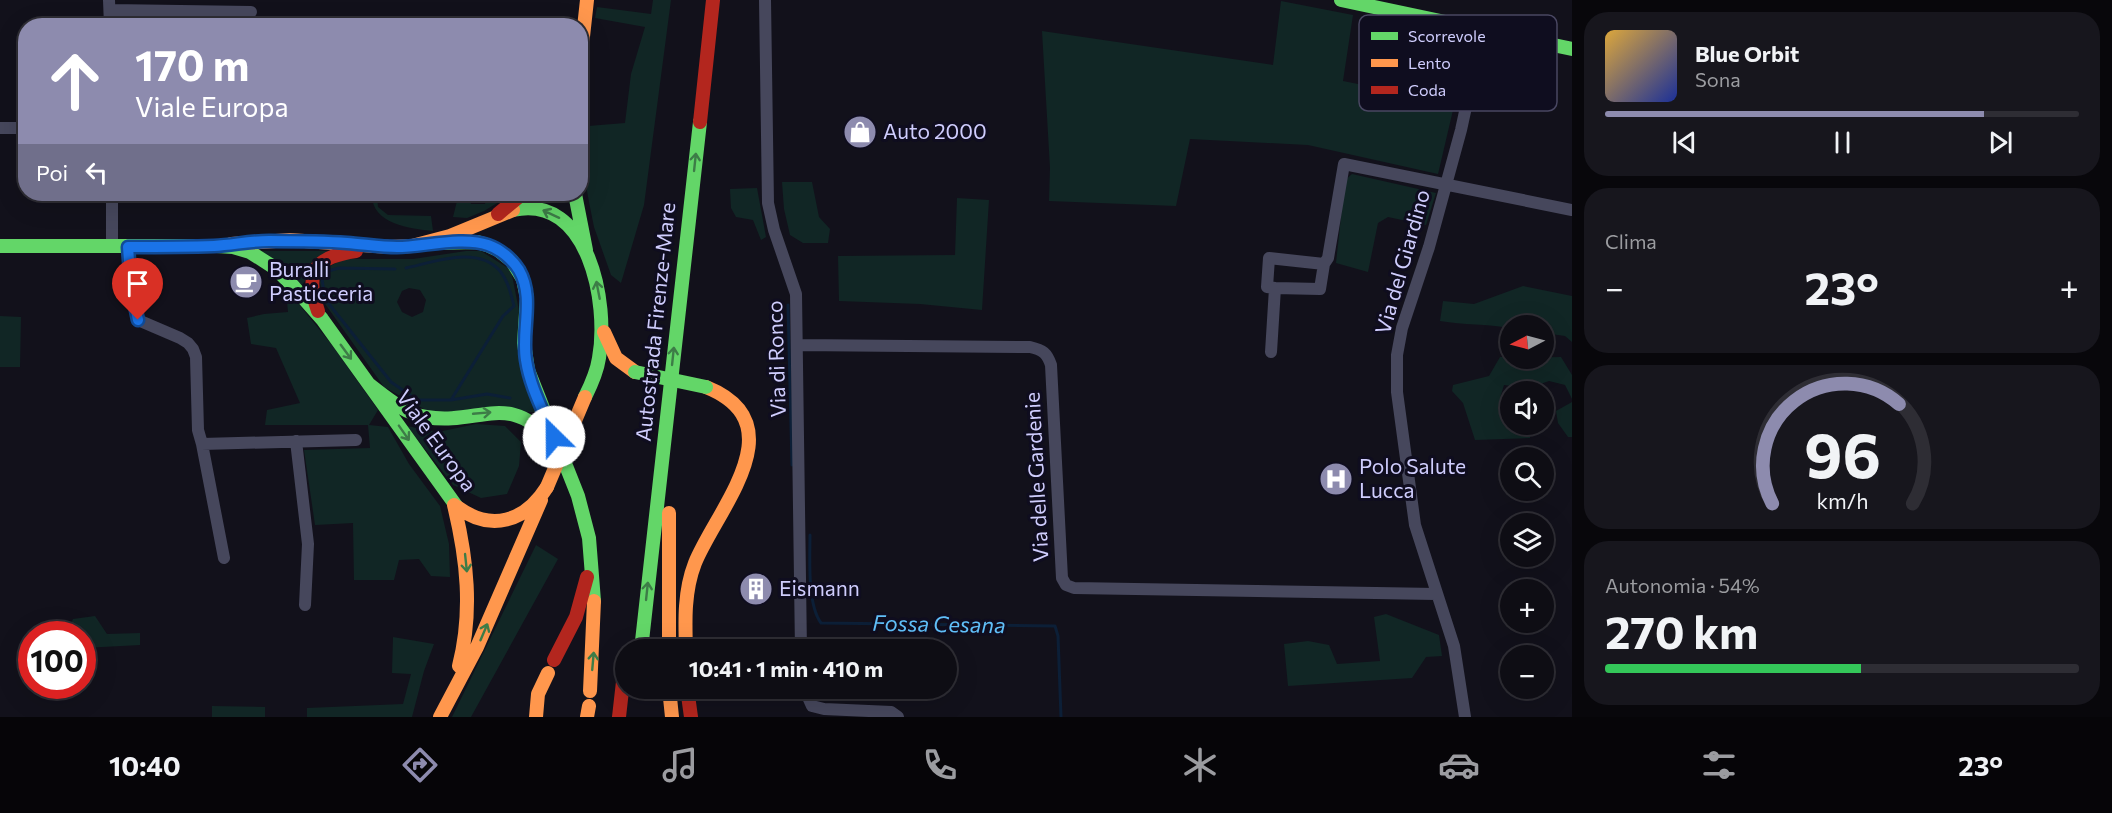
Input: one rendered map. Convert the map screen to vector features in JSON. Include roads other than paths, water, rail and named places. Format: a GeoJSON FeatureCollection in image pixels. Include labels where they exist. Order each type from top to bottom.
{"type":"FeatureCollection","features":[{"type":"Feature","properties":{"kind":"main road"},"geometry":{"type":"LineString","coordinates":[[585,18],[587,0]]}},
{"type":"Feature","properties":{"kind":"main road","name":"Autostrada Firenze-Mare"},"geometry":{"type":"LineString","coordinates":[[642,639],[713,0]]}},
{"type":"Feature","properties":{"kind":"main road"},"geometry":{"type":"LineString","coordinates":[[1346,0],[1416,15]]}},
{"type":"Feature","properties":{"kind":"main road"},"geometry":{"type":"LineString","coordinates":[[1557,46],[1572,49]]}},
{"type":"Feature","properties":{"kind":"main road","name":"Viale Europa"},"geometry":{"type":"LineString","coordinates":[[498,214],[514,201]]}},
{"type":"Feature","properties":{"kind":"main road","name":"Viale Europa"},"geometry":{"type":"LineString","coordinates":[[0,246],[217,246],[233,247],[250,252],[267,262],[292,285],[322,319],[454,506],[477,520],[498,522],[524,512],[545,490],[600,359],[602,327],[598,292],[587,255],[576,201]]}},
{"type":"Feature","properties":{"kind":"main road","name":"Viale Europa"},"geometry":{"type":"LineString","coordinates":[[322,319],[310,285],[312,274],[327,258],[343,253],[431,243],[498,214],[526,207],[539,208],[552,213],[568,225],[587,255]]}},
{"type":"Feature","properties":{"kind":"main road","name":"Viale Europa"},"geometry":{"type":"LineString","coordinates":[[217,246],[267,241],[338,242],[390,247]]}},
{"type":"Feature","properties":{"kind":"main road"},"geometry":{"type":"LineString","coordinates":[[431,243],[477,242],[487,244],[504,254],[519,270],[527,298],[524,343],[528,370],[585,516],[591,561],[595,630],[590,692]]}},
{"type":"Feature","properties":{"kind":"main road"},"geometry":{"type":"LineString","coordinates":[[602,327],[616,358],[635,372]]}},
{"type":"Feature","properties":{"kind":"main road","name":"Autostrada Firenze-Mare"},"geometry":{"type":"LineString","coordinates":[[655,387],[658,364]]}},
{"type":"Feature","properties":{"kind":"main road"},"geometry":{"type":"LineString","coordinates":[[588,392],[612,375],[635,372],[706,387],[722,395],[735,406],[746,424],[750,441],[745,469],[700,552],[689,580],[685,606],[686,639]]}},
{"type":"Feature","properties":{"kind":"main road"},"geometry":{"type":"LineString","coordinates":[[370,385],[401,408],[419,416],[448,418],[475,414],[515,415],[535,424],[550,439],[570,474]]}},
{"type":"Feature","properties":{"kind":"main road"},"geometry":{"type":"LineString","coordinates":[[669,398],[669,639]]}},
{"type":"Feature","properties":{"kind":"main road"},"geometry":{"type":"LineString","coordinates":[[440,717],[477,647],[545,490]]}},
{"type":"Feature","properties":{"kind":"main road"},"geometry":{"type":"LineString","coordinates":[[447,703],[466,636],[468,584],[465,549],[454,506]]}},
{"type":"Feature","properties":{"kind":"main road"},"geometry":{"type":"LineString","coordinates":[[554,660],[576,617],[591,561]]}},
{"type":"Feature","properties":{"kind":"main road"},"geometry":{"type":"LineString","coordinates":[[537,717],[538,694],[548,673]]}},
{"type":"Feature","properties":{"kind":"main road"},"geometry":{"type":"LineString","coordinates":[[619,717],[621,699]]}},
{"type":"Feature","properties":{"kind":"main road"},"geometry":{"type":"LineString","coordinates":[[670,699],[672,717]]}},
{"type":"Feature","properties":{"kind":"main road"},"geometry":{"type":"LineString","coordinates":[[689,699],[691,717]]}},
{"type":"Feature","properties":{"kind":"street","name":"Via di Ronco"},"geometry":{"type":"LineString","coordinates":[[765,0],[768,203],[774,230],[796,294],[801,639]]}},
{"type":"Feature","properties":{"kind":"street"},"geometry":{"type":"LineString","coordinates":[[110,5],[251,12]]}},
{"type":"Feature","properties":{"kind":"street","name":"Via del Giardino"},"geometry":{"type":"LineString","coordinates":[[1465,111],[1429,247],[1402,328],[1397,355],[1397,392],[1415,525],[1454,646],[1465,717]]}},
{"type":"Feature","properties":{"kind":"street"},"geometry":{"type":"LineString","coordinates":[[0,128],[18,128]]}},
{"type":"Feature","properties":{"kind":"street"},"geometry":{"type":"LineString","coordinates":[[1324,264],[1269,258],[1267,287],[1320,289],[1324,264],[1328,258],[1344,164],[1572,210]]}},
{"type":"Feature","properties":{"kind":"street"},"geometry":{"type":"LineString","coordinates":[[112,201],[112,247]]}},
{"type":"Feature","properties":{"kind":"street"},"geometry":{"type":"LineString","coordinates":[[128,247],[131,287],[138,320],[188,343],[196,357],[198,430],[224,558]]}},
{"type":"Feature","properties":{"kind":"street"},"geometry":{"type":"LineString","coordinates":[[1271,352],[1275,288]]}},
{"type":"Feature","properties":{"kind":"street","name":"Via delle Gardenie"},"geometry":{"type":"LineString","coordinates":[[798,345],[1030,347],[1047,354],[1051,365],[1062,579],[1066,585],[1074,588],[1436,594]]}},
{"type":"Feature","properties":{"kind":"street"},"geometry":{"type":"LineString","coordinates":[[202,444],[356,440]]}},
{"type":"Feature","properties":{"kind":"street"},"geometry":{"type":"LineString","coordinates":[[296,441],[308,544],[305,605]]}},
{"type":"Feature","properties":{"kind":"street"},"geometry":{"type":"LineString","coordinates":[[809,699],[812,706],[824,709],[891,712],[898,717]]}},
{"type":"Feature","properties":{"kind":"waterway"},"geometry":{"type":"LineString","coordinates":[[406,268],[442,259],[468,257],[480,259],[491,263],[500,271],[509,288],[514,306],[503,316],[451,400]]}},
{"type":"Feature","properties":{"kind":"waterway"},"geometry":{"type":"LineString","coordinates":[[395,269],[339,268],[328,271],[322,279],[325,299],[391,382],[417,400],[451,400],[487,394],[510,398]]}},
{"type":"Feature","properties":{"kind":"waterway","name":"Fossa Cesana"},"geometry":{"type":"LineString","coordinates":[[788,305],[792,465]]}},
{"type":"Feature","properties":{"kind":"waterway","name":"Fossa Cesana"},"geometry":{"type":"LineString","coordinates":[[810,535],[811,593],[821,623],[1055,626],[1058,636],[1061,717]]}},
{"type":"Feature","properties":{"kind":"place","name":"Auto 2000"},"geometry":{"type":"Point","coordinates":[860,132]}},
{"type":"Feature","properties":{"kind":"place","name":"Buralli Pasticceria"},"geometry":{"type":"Point","coordinates":[246,282]}},
{"type":"Feature","properties":{"kind":"place","name":"Polo Salute Lucca"},"geometry":{"type":"Point","coordinates":[1336,479]}},
{"type":"Feature","properties":{"kind":"place","name":"Eismann"},"geometry":{"type":"Point","coordinates":[756,589]}}]}
